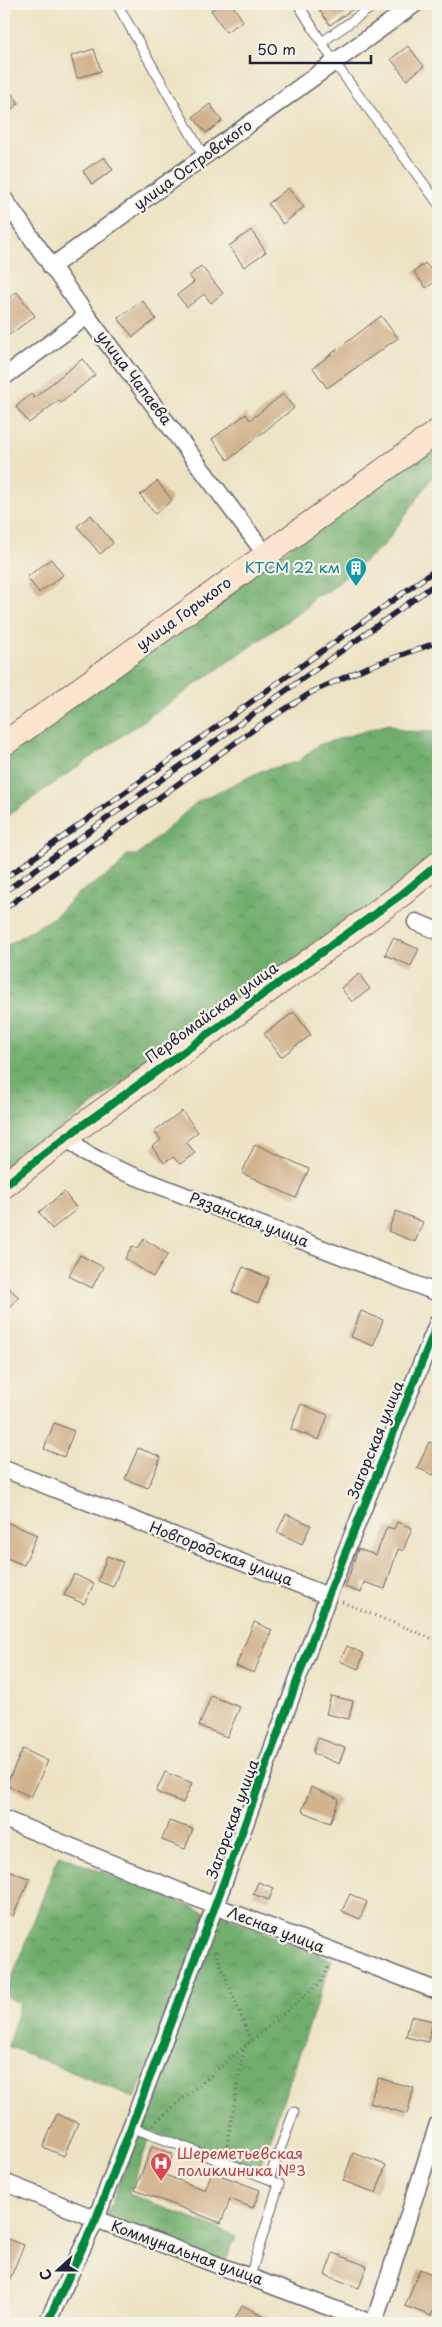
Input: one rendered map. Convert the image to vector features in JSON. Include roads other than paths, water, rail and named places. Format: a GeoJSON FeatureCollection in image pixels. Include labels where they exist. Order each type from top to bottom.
{"type":"FeatureCollection","features":[{"type":"Feature","properties":{"kind":"street","name":"улица Островского"},"geometry":{"type":"LineString","coordinates":[[51,266],[415,4]]}},
{"type":"Feature","properties":{"kind":"street","name":"улица Чапаева"},"geometry":{"type":"LineString","coordinates":[[4,199],[87,316],[266,555]]}},
{"type":"Feature","properties":{"kind":"street"},"geometry":{"type":"LineString","coordinates":[[4,377],[87,316]]}},
{"type":"Feature","properties":{"kind":"street","name":"улица Горького"},"geometry":{"type":"LineString","coordinates":[[4,744],[438,431]]}},
{"type":"Feature","properties":{"kind":"street","name":"Первомайская улица"},"geometry":{"type":"LineString","coordinates":[[4,1186],[66,1137],[402,894],[438,864]]}},
{"type":"Feature","properties":{"kind":"street"},"geometry":{"type":"LineString","coordinates":[[416,922],[438,931]]}},
{"type":"Feature","properties":{"kind":"street","name":"Рязанская улица"},"geometry":{"type":"LineString","coordinates":[[66,1137],[87,1154],[116,1169],[438,1293]]}},
{"type":"Feature","properties":{"kind":"street","name":"Загорская улица"},"geometry":{"type":"LineString","coordinates":[[47,2323],[137,2129],[215,1906],[328,1596],[438,1322]]}},
{"type":"Feature","properties":{"kind":"street","name":"Новгородская улица"},"geometry":{"type":"LineString","coordinates":[[4,1469],[328,1596]]}},
{"type":"Feature","properties":{"kind":"street","name":"Лесная улица"},"geometry":{"type":"LineString","coordinates":[[4,1819],[215,1906],[438,1991]]}},
{"type":"Feature","properties":{"kind":"street"},"geometry":{"type":"LineString","coordinates":[[373,2323],[438,2124]]}},
{"type":"Feature","properties":{"kind":"street","name":"Коммунальная улица"},"geometry":{"type":"LineString","coordinates":[[4,2182],[96,2219],[373,2323]]}},
{"type":"Feature","properties":{"kind":"lane"},"geometry":{"type":"LineString","coordinates":[[116,4],[204,157]]}},
{"type":"Feature","properties":{"kind":"lane"},"geometry":{"type":"LineString","coordinates":[[298,4],[334,62],[438,203]]}},
{"type":"Feature","properties":{"kind":"lane"},"geometry":{"type":"LineString","coordinates":[[322,42],[376,4]]}},
{"type":"Feature","properties":{"kind":"lane"},"geometry":{"type":"LineString","coordinates":[[270,2179],[294,2112]]}},
{"type":"Feature","properties":{"kind":"lane"},"geometry":{"type":"LineString","coordinates":[[137,2129],[279,2184],[250,2276]]}},
{"type":"Feature","properties":{"kind":"railway"},"geometry":{"type":"LineString","coordinates":[[4,879],[438,568]]}},
{"type":"Feature","properties":{"kind":"railway"},"geometry":{"type":"LineString","coordinates":[[4,892],[438,582]]}},
{"type":"Feature","properties":{"kind":"railway"},"geometry":{"type":"LineString","coordinates":[[4,909],[260,725],[312,692],[365,668],[438,642]]}},
{"type":"Feature","properties":{"kind":"place","name":"КТСМ 22 км"},"geometry":{"type":"Point","coordinates":[356,587]}},
{"type":"Feature","properties":{"kind":"place","name":"Шереметьевская поликлиника №3"},"geometry":{"type":"Point","coordinates":[161,2182]}}]}
